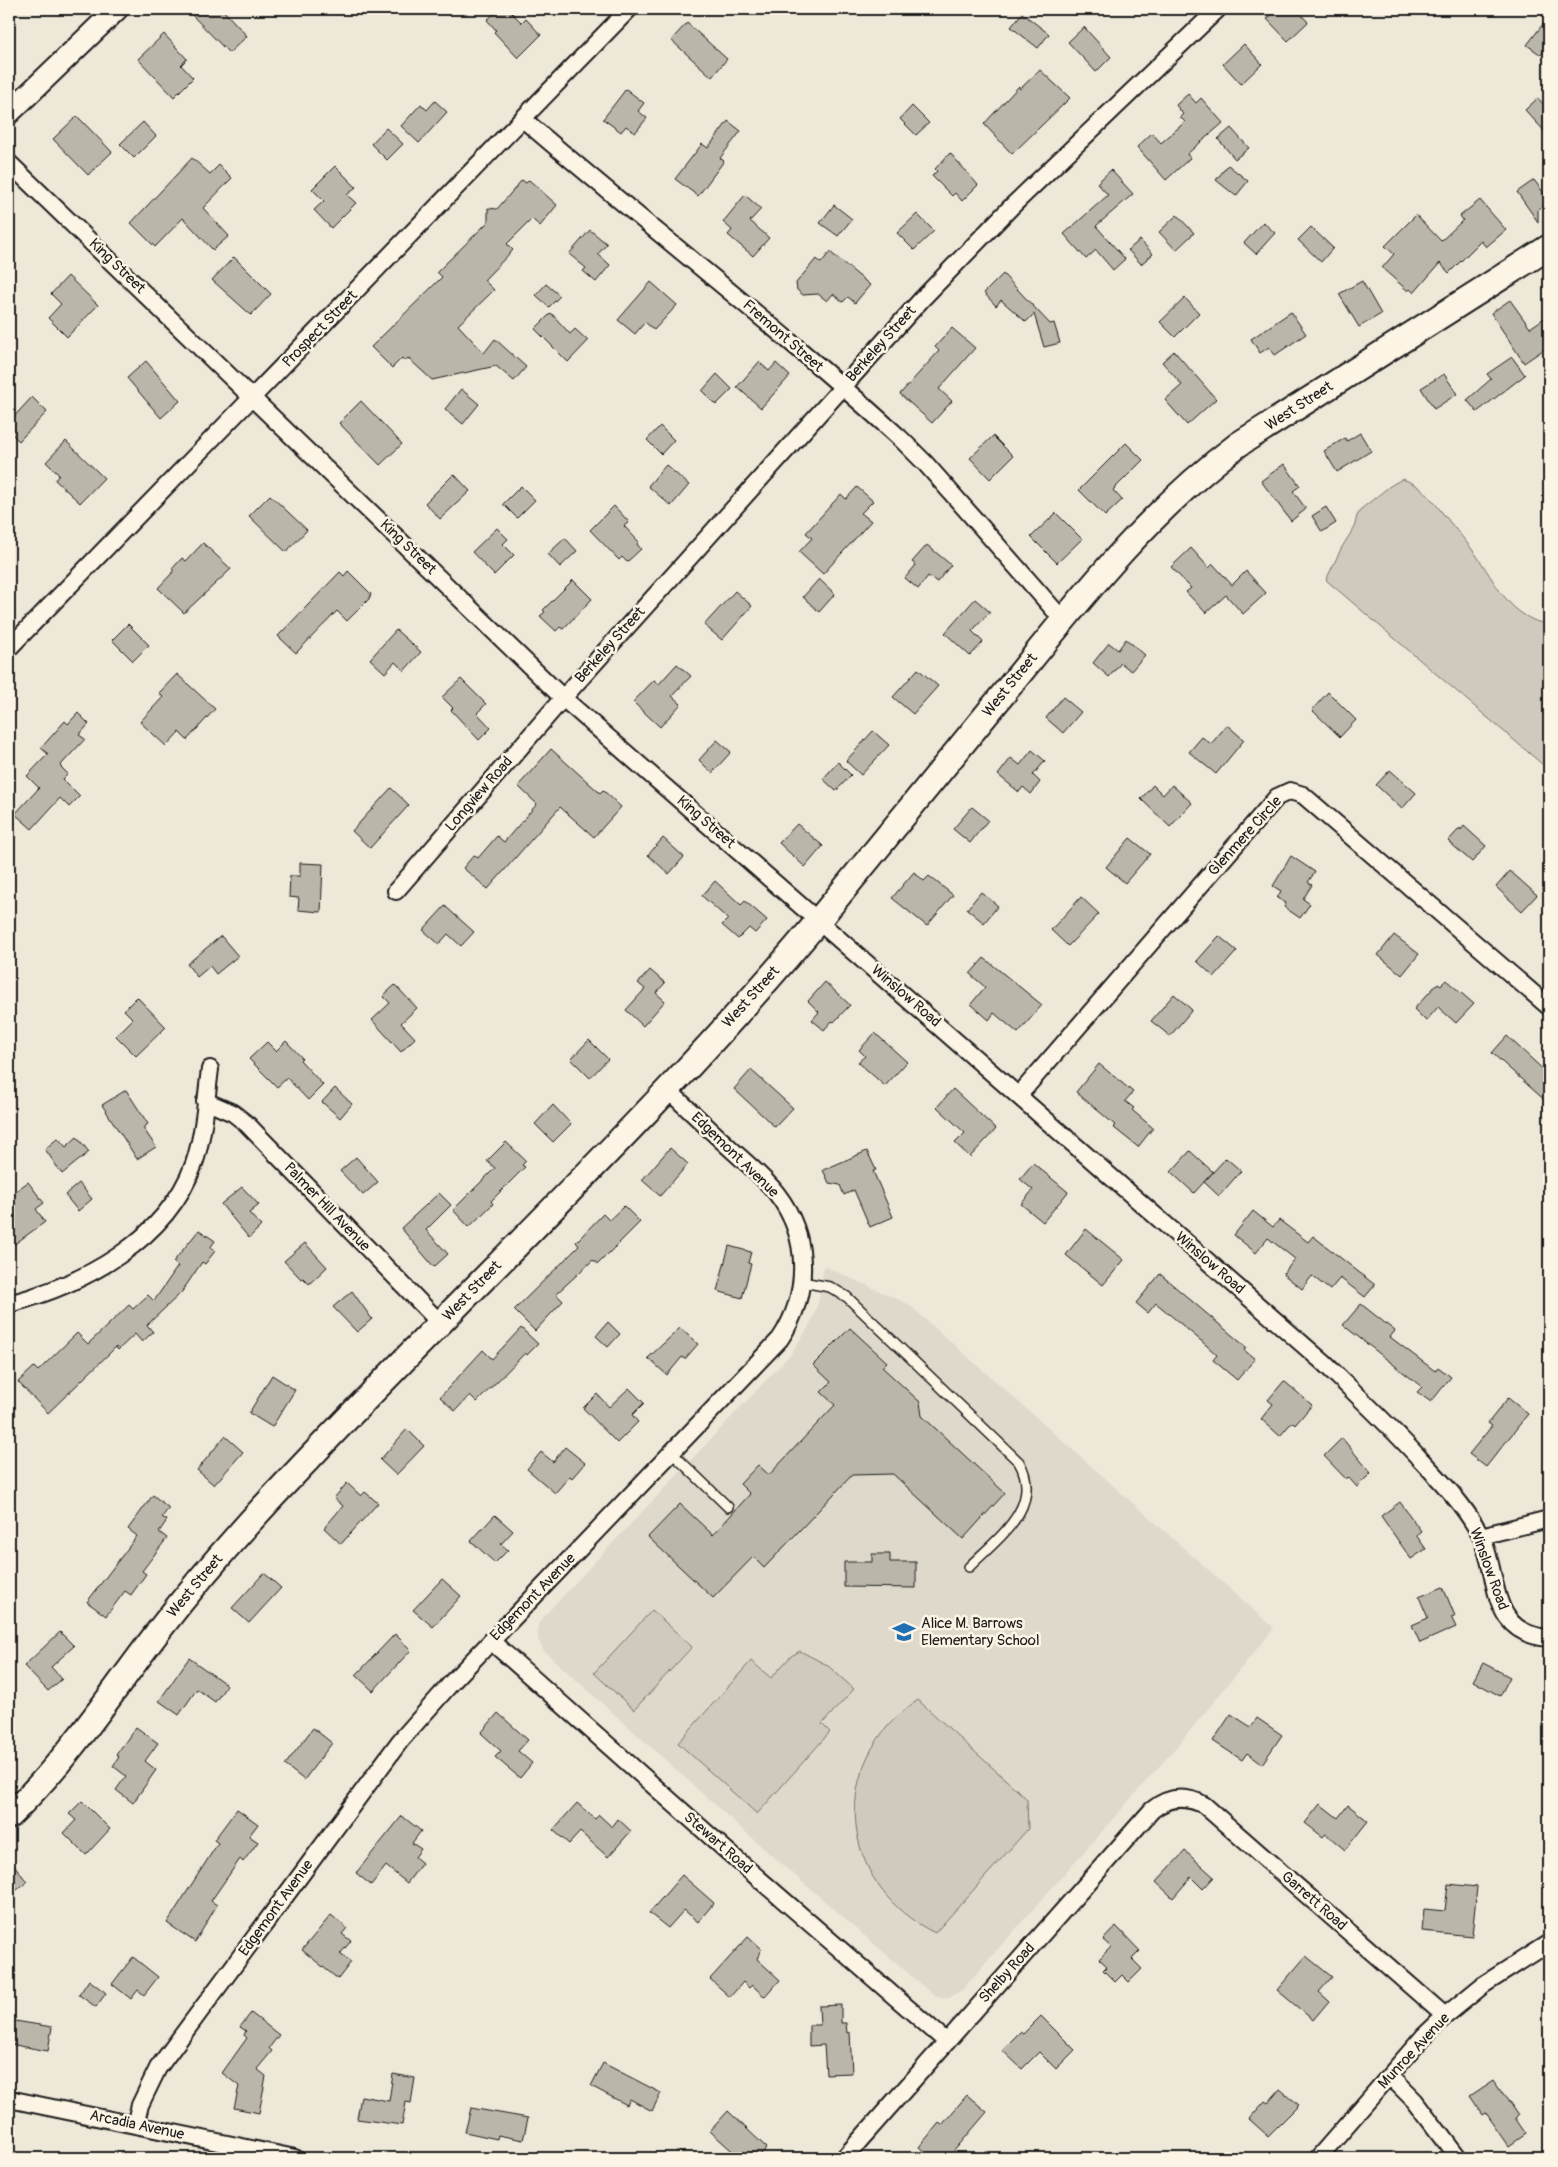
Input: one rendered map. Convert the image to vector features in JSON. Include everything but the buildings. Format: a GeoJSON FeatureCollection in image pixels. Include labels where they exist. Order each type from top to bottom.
{"type":"FeatureCollection","features":[{"type":"Feature","properties":{"kind":"main road","name":"West Street"},"geometry":{"type":"LineString","coordinates":[[9,1816],[54,1771],[158,1632],[216,1560],[300,1468],[667,1089],[819,920],[1063,620],[1148,522],[1216,461],[1549,247]]}},
{"type":"Feature","properties":{"kind":"street"},"geometry":{"type":"LineString","coordinates":[[9,112],[117,9]]}},
{"type":"Feature","properties":{"kind":"street","name":"Prospect Street"},"geometry":{"type":"LineString","coordinates":[[9,648],[254,398],[629,9]]}},
{"type":"Feature","properties":{"kind":"street","name":"Berkeley Street"},"geometry":{"type":"LineString","coordinates":[[563,698],[842,387],[980,238],[1218,9]]}},
{"type":"Feature","properties":{"kind":"street","name":"Fremont Street"},"geometry":{"type":"LineString","coordinates":[[523,119],[605,190],[725,286],[842,387],[926,464],[1063,620]]}},
{"type":"Feature","properties":{"kind":"street","name":"King Street"},"geometry":{"type":"LineString","coordinates":[[9,163],[563,698],[819,920]]}},
{"type":"Feature","properties":{"kind":"street","name":"Longview Road"},"geometry":{"type":"LineString","coordinates":[[396,890],[563,698]]}},
{"type":"Feature","properties":{"kind":"street","name":"Glenmere Circle"},"geometry":{"type":"LineString","coordinates":[[1018,1095],[1278,797],[1290,791],[1303,795],[1549,1007]]}},
{"type":"Feature","properties":{"kind":"street","name":"Winslow Road"},"geometry":{"type":"LineString","coordinates":[[819,920],[1324,1363],[1378,1415],[1462,1505],[1481,1536],[1490,1564],[1495,1594],[1504,1614],[1527,1633],[1549,1638]]}},
{"type":"Feature","properties":{"kind":"street"},"geometry":{"type":"LineString","coordinates":[[9,1304],[49,1291],[85,1275],[128,1249],[156,1224],[178,1197],[194,1163],[210,1069]]}},
{"type":"Feature","properties":{"kind":"street","name":"Edgemont Avenue"},"geometry":{"type":"LineString","coordinates":[[135,2125],[140,2105],[158,2068],[400,1741],[491,1641],[780,1339],[796,1310],[802,1282],[802,1252],[799,1237],[786,1208],[777,1193],[667,1089]]}},
{"type":"Feature","properties":{"kind":"street","name":"Palmer Hill Avenue"},"geometry":{"type":"LineString","coordinates":[[205,1101],[233,1113],[247,1124],[440,1323]]}},
{"type":"Feature","properties":{"kind":"street"},"geometry":{"type":"LineString","coordinates":[[1481,1536],[1549,1519]]}},
{"type":"Feature","properties":{"kind":"street","name":"Stewart Road"},"geometry":{"type":"LineString","coordinates":[[491,1641],[728,1852],[947,2042]]}},
{"type":"Feature","properties":{"kind":"street","name":"Shelby Road"},"geometry":{"type":"LineString","coordinates":[[844,2158],[1152,1810],[1163,1802],[1177,1798]]}},
{"type":"Feature","properties":{"kind":"street","name":"Garrett Road"},"geometry":{"type":"LineString","coordinates":[[1177,1798],[1191,1799],[1204,1805],[1445,2016]]}},
{"type":"Feature","properties":{"kind":"street","name":"Munroe Avenue"},"geometry":{"type":"LineString","coordinates":[[1318,2158],[1445,2016],[1483,1985],[1549,1943]]}},
{"type":"Feature","properties":{"kind":"street"},"geometry":{"type":"LineString","coordinates":[[1390,2076],[1415,2101],[1458,2158]]}},
{"type":"Feature","properties":{"kind":"street","name":"Arcadia Avenue"},"geometry":{"type":"LineString","coordinates":[[9,2099],[295,2158]]}},
{"type":"Feature","properties":{"kind":"lane"},"geometry":{"type":"LineString","coordinates":[[802,1282],[830,1287],[847,1297],[1019,1462],[1027,1487],[1024,1505],[1014,1520],[969,1567]]}},
{"type":"Feature","properties":{"kind":"lane"},"geometry":{"type":"LineString","coordinates":[[671,1452],[728,1506]]}},
{"type":"Feature","properties":{"kind":"shaded area"},"geometry":{"type":"Polygon","coordinates":[[[1402,479],[1416,485],[1431,499],[1471,548],[1500,591],[1515,609],[1525,616],[1549,625],[1549,770],[1326,580],[1342,547],[1354,528],[1361,509],[1402,479]]]}},
{"type":"Feature","properties":{"kind":"shaded area","name":"Alice M. Barrows Elementary School"},"geometry":{"type":"Polygon","coordinates":[[[824,1266],[908,1304],[1274,1628],[1179,1744],[962,1990],[949,1998],[940,1998],[932,1994],[762,1847],[544,1651],[538,1639],[538,1625],[543,1617],[790,1355],[808,1328],[814,1315],[819,1299],[824,1266]]]}},
{"type":"Feature","properties":{"kind":"shaded area"},"geometry":{"type":"Polygon","coordinates":[[[652,1610],[692,1647],[634,1710],[594,1673],[652,1610]]]}},
{"type":"Feature","properties":{"kind":"shaded area"},"geometry":{"type":"Polygon","coordinates":[[[800,1651],[827,1665],[854,1689],[822,1724],[830,1732],[757,1814],[678,1743],[751,1661],[771,1678],[791,1656],[800,1651]]]}},
{"type":"Feature","properties":{"kind":"shaded area"},"geometry":{"type":"Polygon","coordinates":[[[918,1700],[1027,1799],[1028,1829],[935,1933],[902,1912],[878,1885],[863,1854],[856,1821],[858,1788],[868,1755],[889,1725],[918,1700]]]}},
{"type":"Feature","properties":{"kind":"place","name":"Alice M. Barrows Elementary School"},"geometry":{"type":"Point","coordinates":[904,1632]}}]}
